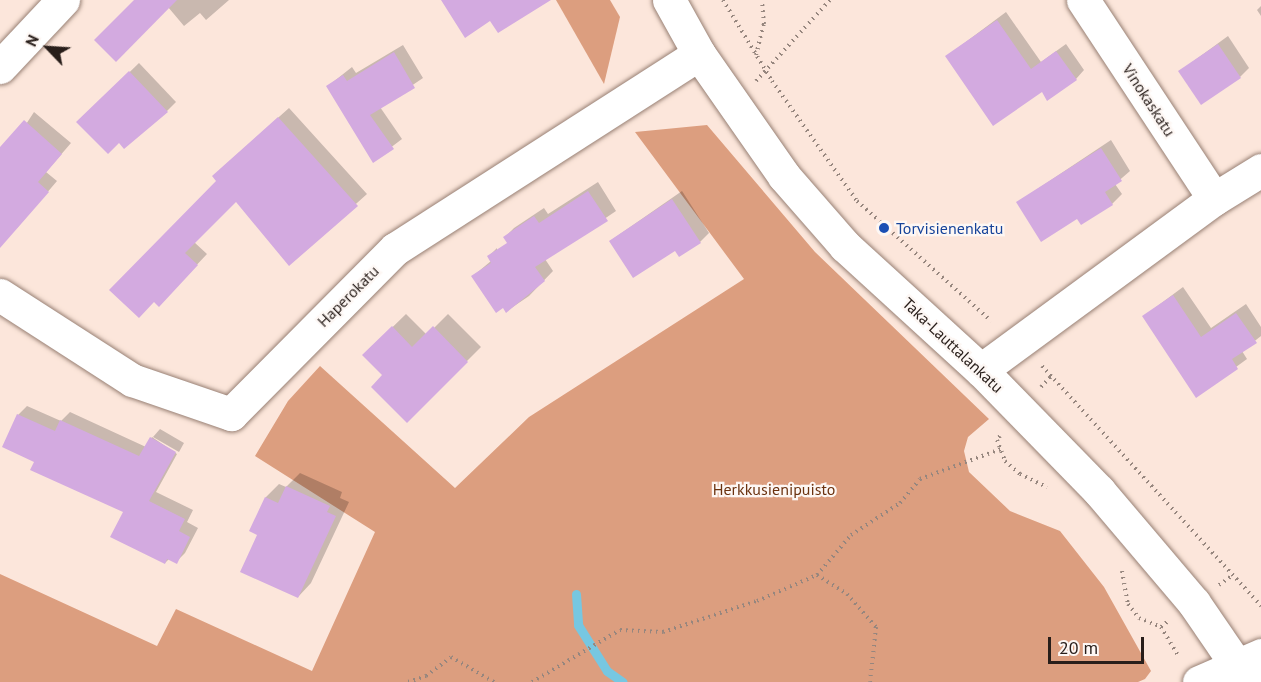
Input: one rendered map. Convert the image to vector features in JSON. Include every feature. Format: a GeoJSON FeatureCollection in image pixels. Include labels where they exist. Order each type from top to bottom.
{"type":"FeatureCollection","features":[{"type":"Feature","properties":{"kind":"street"},"geometry":{"type":"LineString","coordinates":[[0,67],[63,0]]}},
{"type":"Feature","properties":{"kind":"street","name":"Taka-Lauttalankatu"},"geometry":{"type":"LineString","coordinates":[[669,0],[699,54],[770,158],[845,246],[981,370],[1099,492],[1249,667]]}},
{"type":"Feature","properties":{"kind":"street","name":"Vinokaskatu"},"geometry":{"type":"LineString","coordinates":[[1083,0],[1214,199]]}},
{"type":"Feature","properties":{"kind":"street","name":"Haperokatu"},"geometry":{"type":"LineString","coordinates":[[0,295],[132,380],[231,414],[395,249],[699,54]]}},
{"type":"Feature","properties":{"kind":"street"},"geometry":{"type":"LineString","coordinates":[[981,370],[1214,199],[1261,170]]}},
{"type":"Feature","properties":{"kind":"street"},"geometry":{"type":"LineString","coordinates":[[1191,673],[1249,667]]}},
{"type":"Feature","properties":{"kind":"path"},"geometry":{"type":"LineString","coordinates":[[723,0],[756,56],[857,201],[1052,375],[1261,606]]}},
{"type":"Feature","properties":{"kind":"path"},"geometry":{"type":"LineString","coordinates":[[756,56],[764,24],[762,0]]}},
{"type":"Feature","properties":{"kind":"path"},"geometry":{"type":"LineString","coordinates":[[767,72],[830,0]]}},
{"type":"Feature","properties":{"kind":"path"},"geometry":{"type":"LineString","coordinates":[[532,682],[620,630],[663,632],[757,601],[816,575],[851,535],[900,503],[920,479],[1000,449]]}},
{"type":"Feature","properties":{"kind":"path"},"geometry":{"type":"LineString","coordinates":[[816,575],[847,594],[876,627],[870,682]]}},
{"type":"Feature","properties":{"kind":"path"},"geometry":{"type":"LineString","coordinates":[[1161,627],[1191,673]]}},
{"type":"Feature","properties":{"kind":"path"},"geometry":{"type":"LineString","coordinates":[[408,682],[426,676],[451,657],[494,682]]}},
{"type":"Feature","properties":{"kind":"green space"},"geometry":{"type":"Polygon","coordinates":[[[556,0],[610,0],[620,17],[604,84],[556,0]]]}},
{"type":"Feature","properties":{"kind":"green space","name":"Herkkusienipuisto"},"geometry":{"type":"Polygon","coordinates":[[[707,125],[815,252],[989,419],[968,437],[964,451],[969,472],[1010,511],[1060,531],[1104,587],[1151,671],[1145,679],[1138,682],[0,682],[0,574],[157,646],[176,609],[312,671],[375,532],[255,456],[288,401],[320,366],[455,488],[529,417],[744,279],[635,132],[707,125]]]}},
{"type":"Feature","properties":{"kind":"building"},"geometry":{"type":"Polygon","coordinates":[[[134,0],[177,0],[116,62],[94,40],[134,0]]]}},
{"type":"Feature","properties":{"kind":"building"},"geometry":{"type":"Polygon","coordinates":[[[441,0],[551,0],[498,33],[490,21],[465,38],[441,0]]]}},
{"type":"Feature","properties":{"kind":"building"},"geometry":{"type":"Polygon","coordinates":[[[997,20],[1031,69],[1056,51],[1077,80],[1047,101],[1042,92],[993,126],[945,56],[997,20]]]}},
{"type":"Feature","properties":{"kind":"building"},"geometry":{"type":"Polygon","coordinates":[[[1218,44],[1241,78],[1201,105],[1178,71],[1218,44]]]}},
{"type":"Feature","properties":{"kind":"building"},"geometry":{"type":"Polygon","coordinates":[[[394,52],[415,88],[370,115],[394,149],[373,163],[326,86],[343,75],[347,81],[394,52]]]}},
{"type":"Feature","properties":{"kind":"building"},"geometry":{"type":"Polygon","coordinates":[[[129,71],[168,112],[124,149],[119,143],[108,154],[76,122],[129,71]]]}},
{"type":"Feature","properties":{"kind":"building"},"geometry":{"type":"Polygon","coordinates":[[[278,117],[358,206],[289,266],[236,202],[185,253],[198,265],[159,307],[154,302],[139,318],[109,290],[216,181],[212,176],[278,117]]]}},
{"type":"Feature","properties":{"kind":"building"},"geometry":{"type":"Polygon","coordinates":[[[24,120],[62,154],[38,182],[49,192],[0,248],[0,147],[24,120]]]}},
{"type":"Feature","properties":{"kind":"building"},"geometry":{"type":"Polygon","coordinates":[[[1101,148],[1122,181],[1105,192],[1113,205],[1081,225],[1077,219],[1041,242],[1016,202],[1101,148]]]}},
{"type":"Feature","properties":{"kind":"building"},"geometry":{"type":"Polygon","coordinates":[[[588,191],[608,221],[535,267],[545,281],[506,313],[503,308],[496,313],[471,276],[491,263],[487,256],[507,243],[503,237],[534,216],[539,223],[588,191]]]}},
{"type":"Feature","properties":{"kind":"building"},"geometry":{"type":"Polygon","coordinates":[[[672,199],[701,243],[679,257],[675,251],[633,278],[609,241],[672,199]]]}},
{"type":"Feature","properties":{"kind":"building"},"geometry":{"type":"Polygon","coordinates":[[[1173,295],[1201,337],[1236,313],[1257,343],[1232,359],[1238,369],[1196,398],[1142,316],[1173,295]]]}},
{"type":"Feature","properties":{"kind":"building"},"geometry":{"type":"Polygon","coordinates":[[[392,326],[412,347],[433,326],[468,362],[407,423],[371,387],[382,375],[362,355],[392,326]]]}},
{"type":"Feature","properties":{"kind":"building"},"geometry":{"type":"Polygon","coordinates":[[[17,414],[55,431],[60,420],[139,456],[150,437],[176,452],[149,501],[185,519],[179,531],[190,537],[177,564],[167,559],[165,564],[110,537],[123,512],[30,470],[34,462],[2,447],[17,414]]]}},
{"type":"Feature","properties":{"kind":"building"},"geometry":{"type":"Polygon","coordinates":[[[286,486],[330,506],[327,512],[336,516],[298,598],[240,572],[257,535],[249,531],[265,497],[278,503],[286,486]]]}},
{"type":"Feature","properties":{"kind":"waterway"},"geometry":{"type":"LineString","coordinates":[[576,594],[578,625],[607,671],[623,682]]}},
{"type":"Feature","properties":{"kind":"place","name":"Torvisienenkatu"},"geometry":{"type":"Point","coordinates":[884,228]}}]}
